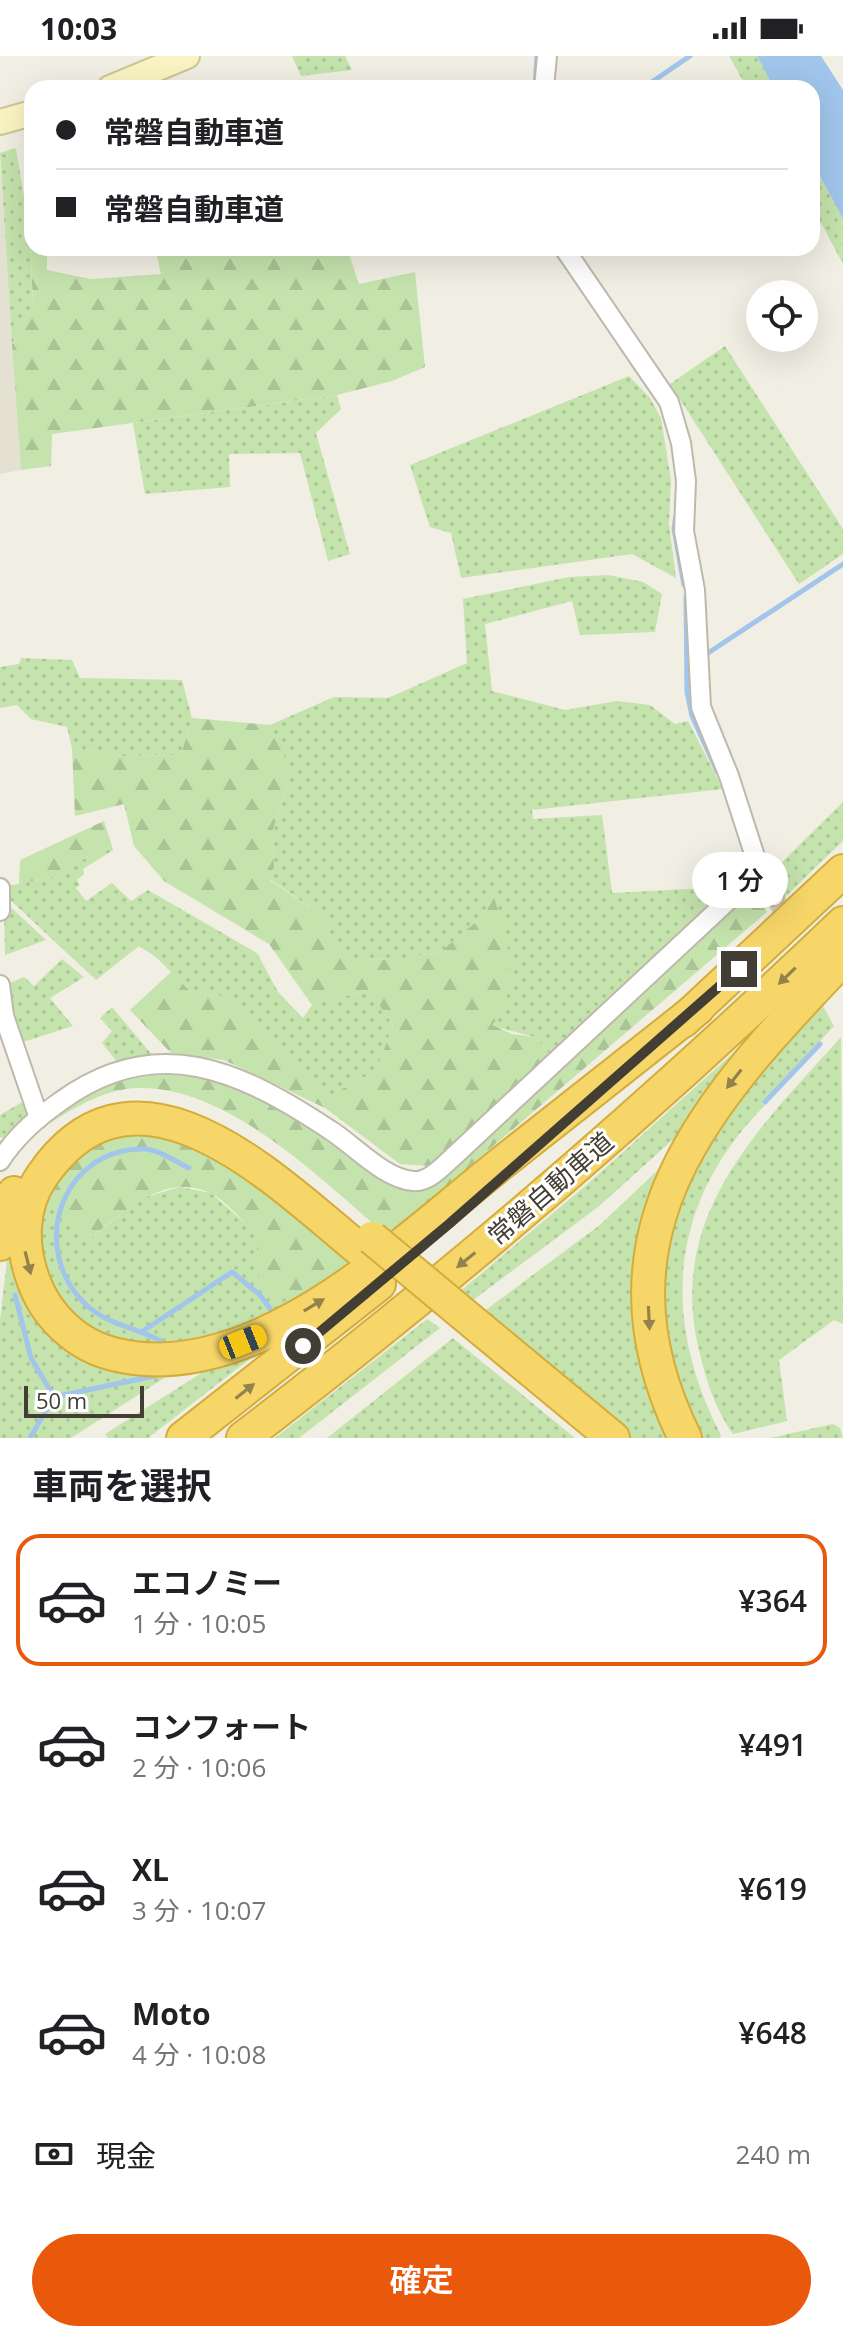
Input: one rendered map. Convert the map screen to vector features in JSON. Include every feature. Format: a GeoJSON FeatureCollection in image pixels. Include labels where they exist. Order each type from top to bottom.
{"type":"FeatureCollection","features":[{"type":"Feature","properties":{"kind":"highway","name":"常磐自動車道"},"geometry":{"type":"LineString","coordinates":[[183,1438],[381,1283],[698,1008],[843,871]]}},
{"type":"Feature","properties":{"kind":"highway","name":"常磐自動車道"},"geometry":{"type":"LineString","coordinates":[[243,1438],[467,1260],[743,1018],[843,923]]}},
{"type":"Feature","properties":{"kind":"highway"},"geometry":{"type":"LineString","coordinates":[[685,1438],[659,1378],[648,1316],[653,1240],[665,1197],[688,1147],[724,1093],[772,1034],[843,959]]}},
{"type":"Feature","properties":{"kind":"highway"},"geometry":{"type":"LineString","coordinates":[[366,1244],[222,1143],[182,1125],[145,1119],[126,1119],[90,1130],[60,1153],[35,1190],[27,1211],[24,1242],[36,1288],[56,1318],[83,1342],[136,1359],[175,1360],[220,1350],[285,1322],[367,1269],[698,1008]]}},
{"type":"Feature","properties":{"kind":"highway"},"geometry":{"type":"LineString","coordinates":[[0,1244],[16,1187],[45,1141],[88,1111],[108,1105],[149,1101],[188,1108],[224,1124],[258,1146],[588,1438]]}},
{"type":"Feature","properties":{"kind":"highway"},"geometry":{"type":"LineString","coordinates":[[474,1334],[613,1438]]}},
{"type":"Feature","properties":{"kind":"street"},"geometry":{"type":"LineString","coordinates":[[129,80],[187,56]]}},
{"type":"Feature","properties":{"kind":"street"},"geometry":{"type":"LineString","coordinates":[[545,80],[547,56]]}},
{"type":"Feature","properties":{"kind":"street"},"geometry":{"type":"LineString","coordinates":[[0,122],[24,115]]}},
{"type":"Feature","properties":{"kind":"street"},"geometry":{"type":"LineString","coordinates":[[569,256],[669,402],[681,443],[686,481],[684,531],[695,590],[701,707],[729,776],[761,875],[774,896]]}},
{"type":"Feature","properties":{"kind":"street"},"geometry":{"type":"LineString","coordinates":[[0,1161],[39,1118],[75,1090],[107,1073],[140,1064],[188,1063],[256,1086],[330,1130],[402,1180],[417,1182],[432,1175],[453,1157],[709,918],[761,875]]}},
{"type":"Feature","properties":{"kind":"street"},"geometry":{"type":"LineString","coordinates":[[0,888],[0,911]]}},
{"type":"Feature","properties":{"kind":"street"},"geometry":{"type":"LineString","coordinates":[[0,985],[4,1016],[39,1118]]}},
{"type":"Feature","properties":{"kind":"shaded area"},"geometry":{"type":"Polygon","coordinates":[[[0,166],[21,470],[0,474],[0,166]]]}},
{"type":"Feature","properties":{"kind":"green space"},"geometry":{"type":"Polygon","coordinates":[[[292,56],[345,56],[352,70],[301,76],[292,56]]]}},
{"type":"Feature","properties":{"kind":"green space"},"geometry":{"type":"Polygon","coordinates":[[[729,56],[757,56],[770,80],[742,80],[729,56]]]}},
{"type":"Feature","properties":{"kind":"green space"},"geometry":{"type":"Polygon","coordinates":[[[16,148],[24,197],[24,256],[31,256],[33,306],[12,344],[0,153],[16,148]]]}},
{"type":"Feature","properties":{"kind":"green space"},"geometry":{"type":"Polygon","coordinates":[[[820,176],[843,219],[843,264],[820,221],[820,176]]]}},
{"type":"Feature","properties":{"kind":"green space"},"geometry":{"type":"Polygon","coordinates":[[[31,256],[47,256],[47,270],[91,279],[161,274],[157,256],[350,256],[359,284],[415,272],[425,367],[392,381],[337,395],[52,434],[51,466],[21,470],[12,344],[33,306],[31,256]]]}},
{"type":"Feature","properties":{"kind":"green space"},"geometry":{"type":"Polygon","coordinates":[[[725,346],[843,529],[843,554],[799,584],[670,384],[725,346]]]}},
{"type":"Feature","properties":{"kind":"green space"},"geometry":{"type":"Polygon","coordinates":[[[629,376],[650,398],[661,418],[671,480],[669,524],[676,578],[632,554],[461,578],[451,533],[430,527],[410,465],[629,376]]]}},
{"type":"Feature","properties":{"kind":"green space"},"geometry":{"type":"Polygon","coordinates":[[[337,395],[341,409],[316,433],[350,554],[328,561],[300,453],[229,454],[230,487],[145,494],[133,423],[337,395]]]}},
{"type":"Feature","properties":{"kind":"green space"},"geometry":{"type":"Polygon","coordinates":[[[608,575],[643,582],[662,594],[655,632],[580,635],[572,601],[485,624],[492,691],[565,710],[617,701],[650,705],[675,724],[688,721],[723,789],[532,810],[533,819],[602,815],[612,893],[726,887],[552,1057],[535,1037],[492,1026],[492,896],[483,916],[440,952],[400,959],[358,960],[338,949],[322,916],[270,879],[274,867],[273,829],[287,787],[270,725],[334,697],[388,698],[467,663],[463,599],[569,577],[608,575]]]}},
{"type":"Feature","properties":{"kind":"green space"},"geometry":{"type":"Polygon","coordinates":[[[21,658],[72,660],[80,678],[182,680],[192,718],[181,755],[122,756],[72,748],[67,727],[31,719],[17,705],[0,708],[0,667],[19,664],[21,658]]]}},
{"type":"Feature","properties":{"kind":"green space"},"geometry":{"type":"Polygon","coordinates":[[[192,718],[270,725],[285,757],[287,787],[273,829],[274,867],[270,880],[322,916],[338,949],[358,960],[400,959],[440,952],[483,916],[493,894],[507,945],[510,978],[502,1010],[492,1025],[512,1034],[535,1037],[552,1057],[430,1166],[400,1164],[325,1108],[224,1060],[171,1053],[130,1010],[171,972],[190,991],[221,996],[333,1098],[342,1089],[376,1071],[393,1025],[369,990],[312,1005],[269,944],[164,881],[134,846],[124,804],[75,816],[72,748],[122,756],[181,755],[192,718]]]}},
{"type":"Feature","properties":{"kind":"green space"},"geometry":{"type":"Polygon","coordinates":[[[843,802],[843,841],[784,898],[774,878],[775,869],[843,802]]]}},
{"type":"Feature","properties":{"kind":"green space"},"geometry":{"type":"Polygon","coordinates":[[[104,821],[112,846],[91,854],[60,875],[19,884],[20,860],[104,821]]]}},
{"type":"Feature","properties":{"kind":"green space"},"geometry":{"type":"Polygon","coordinates":[[[112,846],[113,850],[83,869],[84,874],[77,880],[80,885],[76,888],[86,901],[112,883],[131,901],[148,890],[257,953],[278,992],[303,1018],[312,1005],[369,990],[393,1025],[376,1071],[342,1089],[334,1099],[221,996],[190,991],[156,957],[139,946],[96,980],[6,896],[4,887],[60,875],[91,854],[112,846]]]}},
{"type":"Feature","properties":{"kind":"green space"},"geometry":{"type":"Polygon","coordinates":[[[747,898],[759,899],[767,912],[388,1236],[272,1140],[206,1102],[171,1091],[125,1089],[92,1099],[52,1122],[51,1119],[99,1088],[130,1074],[164,1070],[201,1075],[279,1106],[419,1188],[733,903],[747,898]]]}},
{"type":"Feature","properties":{"kind":"green space"},"geometry":{"type":"Polygon","coordinates":[[[4,901],[46,940],[5,955],[4,901]]]}},
{"type":"Feature","properties":{"kind":"green space"},"geometry":{"type":"Polygon","coordinates":[[[62,959],[84,977],[50,998],[73,1026],[17,1044],[5,985],[24,977],[34,986],[62,959]]]}},
{"type":"Feature","properties":{"kind":"green space"},"geometry":{"type":"Polygon","coordinates":[[[819,999],[834,1026],[762,1103],[765,1105],[733,1142],[709,1181],[693,1221],[684,1262],[683,1304],[689,1347],[701,1391],[721,1435],[720,1438],[698,1438],[677,1395],[660,1266],[695,1154],[819,999]]]}},
{"type":"Feature","properties":{"kind":"green space"},"geometry":{"type":"Polygon","coordinates":[[[112,1007],[154,1057],[118,1063],[102,1043],[112,1031],[100,1018],[112,1007]]]}},
{"type":"Feature","properties":{"kind":"green space"},"geometry":{"type":"Polygon","coordinates":[[[771,1019],[678,1135],[598,1207],[469,1303],[457,1294],[590,1182],[771,1019]]]}},
{"type":"Feature","properties":{"kind":"green space"},"geometry":{"type":"Polygon","coordinates":[[[841,1037],[843,1324],[834,1320],[779,1360],[787,1421],[733,1434],[712,1394],[699,1350],[692,1301],[696,1257],[708,1215],[727,1177],[780,1105],[841,1037]]]}},
{"type":"Feature","properties":{"kind":"green space"},"geometry":{"type":"Polygon","coordinates":[[[24,1101],[31,1119],[9,1140],[0,1137],[0,1115],[24,1101]]]}},
{"type":"Feature","properties":{"kind":"green space"},"geometry":{"type":"Polygon","coordinates":[[[135,1129],[216,1148],[352,1261],[317,1287],[280,1300],[265,1291],[253,1262],[260,1239],[223,1202],[210,1193],[193,1188],[161,1191],[145,1198],[90,1239],[50,1207],[48,1189],[90,1142],[135,1129]]]}},
{"type":"Feature","properties":{"kind":"green space"},"geometry":{"type":"Polygon","coordinates":[[[663,1165],[650,1226],[677,1438],[629,1438],[479,1315],[600,1225],[663,1165]]]}},
{"type":"Feature","properties":{"kind":"green space"},"geometry":{"type":"Polygon","coordinates":[[[180,1187],[211,1193],[317,1287],[303,1300],[185,1349],[93,1335],[56,1302],[36,1237],[48,1189],[90,1239],[139,1199],[180,1187]]]}},
{"type":"Feature","properties":{"kind":"green space"},"geometry":{"type":"Polygon","coordinates":[[[10,1235],[37,1308],[183,1366],[71,1438],[0,1438],[0,1320],[10,1235]]]}},
{"type":"Feature","properties":{"kind":"green space"},"geometry":{"type":"Polygon","coordinates":[[[427,1319],[440,1328],[299,1438],[275,1438],[427,1319]]]}},
{"type":"Feature","properties":{"kind":"green space"},"geometry":{"type":"Polygon","coordinates":[[[286,1331],[148,1438],[108,1438],[105,1434],[230,1355],[286,1331]]]}},
{"type":"Feature","properties":{"kind":"green space"},"geometry":{"type":"Polygon","coordinates":[[[453,1338],[575,1438],[327,1438],[453,1338]]]}},
{"type":"Feature","properties":{"kind":"green space"},"geometry":{"type":"Polygon","coordinates":[[[833,1424],[840,1428],[843,1438],[770,1438],[833,1424]]]}},
{"type":"Feature","properties":{"kind":"water"},"geometry":{"type":"Polygon","coordinates":[[[757,56],[821,56],[843,90],[843,219],[820,176],[820,80],[770,80],[757,56]]]}},
{"type":"Feature","properties":{"kind":"waterway"},"geometry":{"type":"LineString","coordinates":[[536,80],[537,56]]}},
{"type":"Feature","properties":{"kind":"waterway"},"geometry":{"type":"LineString","coordinates":[[655,80],[690,56]]}},
{"type":"Feature","properties":{"kind":"waterway"},"geometry":{"type":"LineString","coordinates":[[619,343],[638,371]]}},
{"type":"Feature","properties":{"kind":"waterway"},"geometry":{"type":"LineString","coordinates":[[676,515],[674,529],[684,585]]}},
{"type":"Feature","properties":{"kind":"waterway"},"geometry":{"type":"LineString","coordinates":[[708,653],[843,564]]}},
{"type":"Feature","properties":{"kind":"waterway"},"geometry":{"type":"LineString","coordinates":[[686,596],[687,692],[692,716],[717,771]]}},
{"type":"Feature","properties":{"kind":"waterway"},"geometry":{"type":"LineString","coordinates":[[765,1102],[820,1044]]}},
{"type":"Feature","properties":{"kind":"waterway"},"geometry":{"type":"LineString","coordinates":[[161,1341],[106,1319],[77,1295],[63,1272],[57,1248],[57,1223],[64,1200],[76,1179],[94,1163],[117,1153],[149,1150],[189,1168]]}},
{"type":"Feature","properties":{"kind":"waterway"},"geometry":{"type":"LineString","coordinates":[[143,1331],[232,1272],[260,1295],[272,1311]]}},
{"type":"Feature","properties":{"kind":"waterway"},"geometry":{"type":"LineString","coordinates":[[15,1295],[31,1358],[54,1397]]}},
{"type":"Feature","properties":{"kind":"waterway"},"geometry":{"type":"LineString","coordinates":[[54,1397],[154,1376]]}},
{"type":"Feature","properties":{"kind":"waterway"},"geometry":{"type":"LineString","coordinates":[[30,1438],[54,1397]]}},
{"type":"Feature","properties":{"kind":"tunnel"},"geometry":{"type":"LineString","coordinates":[[774,896],[811,963]]}},
{"type":"Feature","properties":{"kind":"route"},"geometry":{"type":"LineString","coordinates":[[303,1346],[381,1283],[739,969]]}}]}
